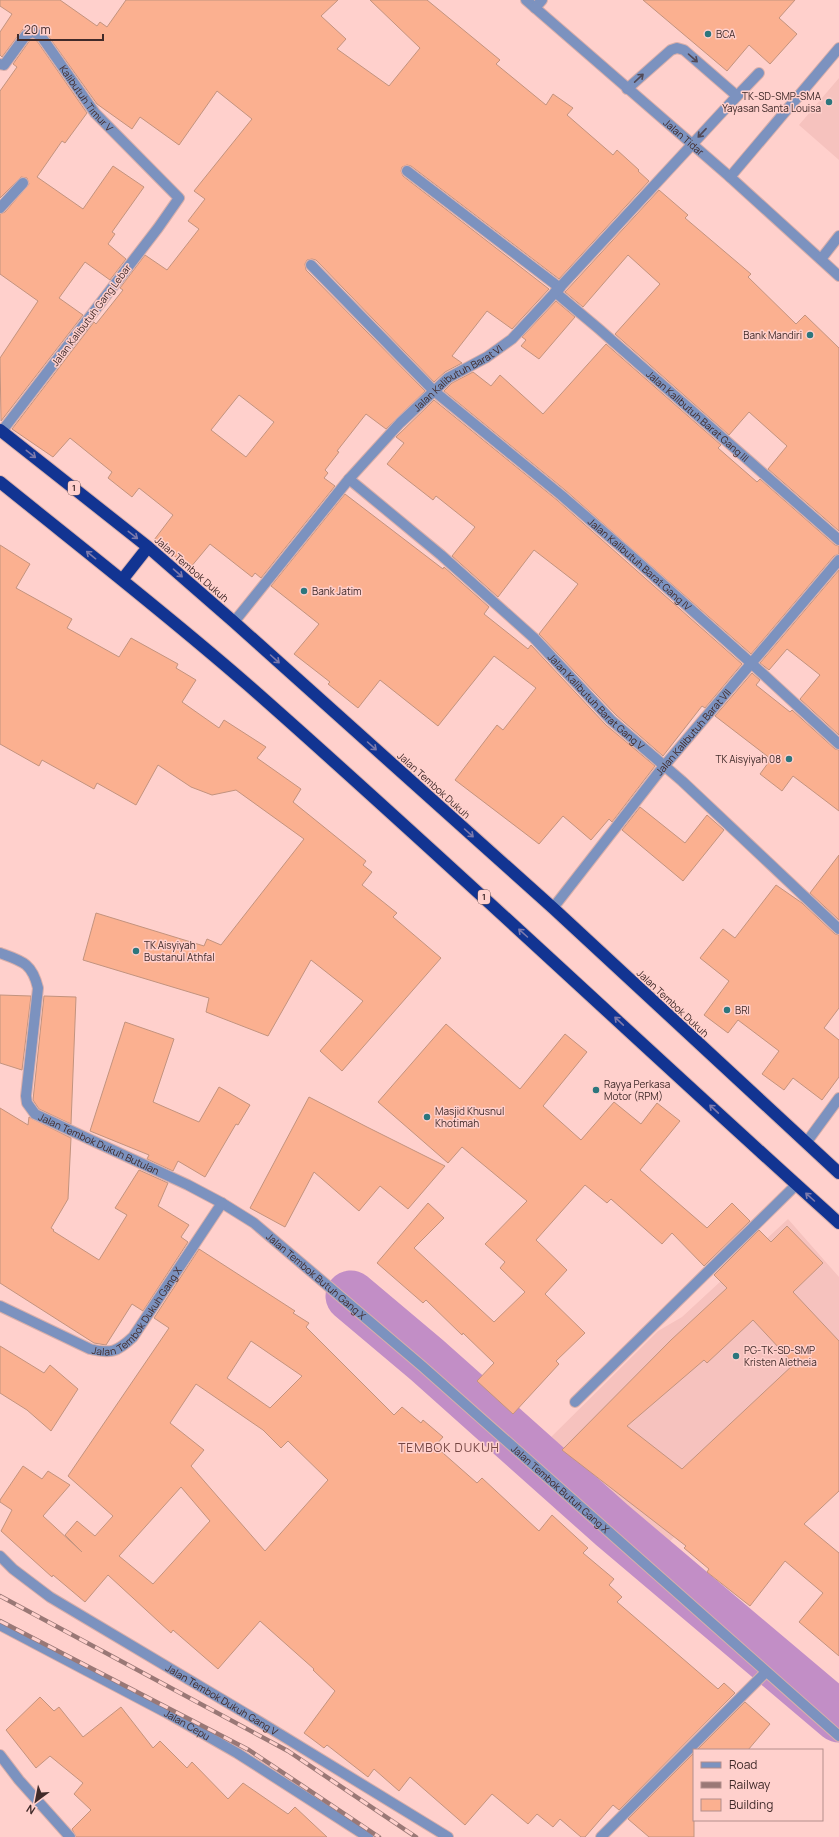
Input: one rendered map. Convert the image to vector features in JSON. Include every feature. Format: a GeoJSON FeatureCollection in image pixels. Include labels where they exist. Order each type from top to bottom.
{"type":"FeatureCollection","features":[{"type":"Feature","properties":{"kind":"highway","name":"Jalan Tembok Dukuh"},"geometry":{"type":"LineString","coordinates":[[1,431],[148,547],[234,622],[553,908],[839,1173]]}},
{"type":"Feature","properties":{"kind":"highway","name":"1"},"geometry":{"type":"LineString","coordinates":[[0,482],[122,580],[247,684],[529,938],[839,1223]]}},
{"type":"Feature","properties":{"kind":"highway"},"geometry":{"type":"LineString","coordinates":[[122,580],[148,547]]}},
{"type":"Feature","properties":{"kind":"street","name":"Jalan Tidar"},"geometry":{"type":"LineString","coordinates":[[526,0],[730,177],[839,276]]}},
{"type":"Feature","properties":{"kind":"street"},"geometry":{"type":"LineString","coordinates":[[535,8],[542,0]]}},
{"type":"Feature","properties":{"kind":"street","name":"Kalibutuh Timur V"},"geometry":{"type":"LineString","coordinates":[[0,64],[4,65],[26,34],[33,32],[41,36],[95,113],[179,198]]}},
{"type":"Feature","properties":{"kind":"street"},"geometry":{"type":"LineString","coordinates":[[628,89],[671,50],[677,48],[684,50],[737,96]]}},
{"type":"Feature","properties":{"kind":"street"},"geometry":{"type":"LineString","coordinates":[[730,177],[839,48]]}},
{"type":"Feature","properties":{"kind":"street","name":"Jalan Kalibutuh Barat VI"},"geometry":{"type":"LineString","coordinates":[[234,622],[349,479],[400,423],[448,378],[487,357],[512,339],[691,144],[759,73]]}},
{"type":"Feature","properties":{"kind":"street","name":"Jalan Kalibutuh Barat Gang III"},"geometry":{"type":"LineString","coordinates":[[407,171],[558,290],[599,329],[839,540]]}},
{"type":"Feature","properties":{"kind":"street"},"geometry":{"type":"LineString","coordinates":[[0,208],[23,183]]}},
{"type":"Feature","properties":{"kind":"street","name":"Jalan Kalibutuh Gang Lebar"},"geometry":{"type":"LineString","coordinates":[[1,431],[158,228],[179,198]]}},
{"type":"Feature","properties":{"kind":"street"},"geometry":{"type":"LineString","coordinates":[[821,259],[839,236]]}},
{"type":"Feature","properties":{"kind":"street","name":"Jalan Kalibutuh Barat Gang IV"},"geometry":{"type":"LineString","coordinates":[[311,265],[434,391],[561,495],[752,663],[839,744]]}},
{"type":"Feature","properties":{"kind":"street","name":"Jalan Kalibutuh Barat Gang V"},"geometry":{"type":"LineString","coordinates":[[349,479],[441,555],[534,638],[611,720],[665,766],[759,852],[839,929]]}},
{"type":"Feature","properties":{"kind":"street","name":"Jalan Kalibutuh Barat VII"},"geometry":{"type":"LineString","coordinates":[[553,908],[665,766],[839,560]]}},
{"type":"Feature","properties":{"kind":"street","name":"Jalan Tembok Dukuh Butulan"},"geometry":{"type":"LineString","coordinates":[[0,953],[20,960],[29,967],[34,974],[38,988],[26,1096],[29,1109],[39,1117],[188,1185],[222,1203]]}},
{"type":"Feature","properties":{"kind":"street"},"geometry":{"type":"LineString","coordinates":[[806,1143],[839,1098]]}},
{"type":"Feature","properties":{"kind":"street"},"geometry":{"type":"LineString","coordinates":[[575,1402],[796,1185]]}},
{"type":"Feature","properties":{"kind":"street","name":"Jalan Tembok Dukuh Gang X"},"geometry":{"type":"LineString","coordinates":[[0,1306],[90,1349],[104,1353],[120,1349],[132,1337],[222,1203]]}},
{"type":"Feature","properties":{"kind":"street","name":"Jalan Tembok Butuh Gang X"},"geometry":{"type":"LineString","coordinates":[[222,1203],[254,1223],[270,1236],[416,1361],[839,1736]]}},
{"type":"Feature","properties":{"kind":"street","name":"Jalan Tembok Dukuh Gang V"},"geometry":{"type":"LineString","coordinates":[[0,1556],[13,1569],[50,1597],[260,1722],[448,1837]]}},
{"type":"Feature","properties":{"kind":"street","name":"Jalan Cepu"},"geometry":{"type":"LineString","coordinates":[[0,1625],[167,1713],[237,1753],[368,1837]]}},
{"type":"Feature","properties":{"kind":"street"},"geometry":{"type":"LineString","coordinates":[[601,1837],[766,1672]]}},
{"type":"Feature","properties":{"kind":"street"},"geometry":{"type":"LineString","coordinates":[[0,1755],[19,1780],[70,1837]]}},
{"type":"Feature","properties":{"kind":"shaded area","name":"TK-SD-SMP-SMA Yayasan Santa Louisa"},"geometry":{"type":"Polygon","coordinates":[[[839,78],[839,160],[799,125],[839,78]]]}},
{"type":"Feature","properties":{"kind":"shaded area","name":"PG-TK-SD-SMP Kristen Aletheia"},"geometry":{"type":"Polygon","coordinates":[[[788,1219],[839,1277],[839,1381],[669,1542],[543,1445],[658,1331],[682,1317],[788,1219]]]}},
{"type":"Feature","properties":{"kind":"building"},"geometry":{"type":"Polygon","coordinates":[[[0,0],[60,0],[97,26],[100,22],[107,27],[126,0],[338,0],[321,16],[346,39],[337,49],[389,86],[420,48],[370,0],[427,0],[500,60],[496,64],[546,105],[553,94],[573,108],[567,115],[613,155],[617,150],[649,181],[559,279],[411,166],[407,165],[402,167],[401,171],[403,176],[549,289],[512,329],[487,311],[452,356],[462,363],[445,372],[434,382],[316,260],[307,260],[305,264],[306,270],[425,391],[386,429],[366,414],[337,451],[339,452],[325,470],[328,473],[324,478],[335,486],[261,578],[255,573],[252,577],[210,544],[190,568],[154,540],[173,515],[139,488],[132,497],[108,478],[112,472],[70,438],[53,457],[12,429],[94,322],[96,324],[123,290],[120,288],[145,255],[167,270],[199,229],[188,221],[205,199],[194,191],[252,119],[217,91],[179,145],[140,117],[132,129],[97,104],[44,30],[34,26],[23,29],[2,57],[0,55],[0,32],[12,14],[0,6],[0,0]],[[239,395],[211,430],[246,457],[274,422],[239,395]]]}},
{"type":"Feature","properties":{"kind":"building"},"geometry":{"type":"Polygon","coordinates":[[[643,0],[795,0],[779,18],[797,34],[770,64],[749,45],[727,71],[643,0]]]}},
{"type":"Feature","properties":{"kind":"building"},"geometry":{"type":"Polygon","coordinates":[[[33,39],[37,41],[87,113],[65,143],[62,141],[37,177],[83,209],[113,166],[144,187],[112,232],[115,234],[108,244],[126,259],[110,280],[85,262],[59,298],[83,315],[1,421],[0,358],[38,301],[0,274],[0,214],[5,212],[29,184],[27,178],[21,177],[0,198],[0,91],[17,67],[13,64],[30,40],[33,39]]]}},
{"type":"Feature","properties":{"kind":"building"},"geometry":{"type":"Polygon","coordinates":[[[659,190],[688,215],[685,218],[751,274],[748,277],[796,324],[805,315],[839,348],[839,531],[768,469],[787,446],[749,412],[729,435],[615,334],[660,284],[628,255],[583,307],[565,292],[659,190]]]}},
{"type":"Feature","properties":{"kind":"building"},"geometry":{"type":"Polygon","coordinates":[[[556,301],[575,317],[539,359],[521,346],[526,340],[522,337],[556,301]]]}},
{"type":"Feature","properties":{"kind":"building"},"geometry":{"type":"Polygon","coordinates":[[[606,344],[721,445],[718,448],[757,482],[760,479],[835,545],[839,546],[839,554],[834,556],[751,654],[565,490],[444,391],[452,383],[473,372],[491,386],[500,375],[543,414],[606,344]]]}},
{"type":"Feature","properties":{"kind":"building"},"geometry":{"type":"Polygon","coordinates":[[[434,400],[557,500],[742,664],[705,708],[702,706],[663,756],[616,715],[539,634],[578,584],[534,550],[498,597],[452,556],[475,527],[436,496],[433,500],[387,464],[404,443],[396,437],[434,400]]]}},
{"type":"Feature","properties":{"kind":"building"},"geometry":{"type":"Polygon","coordinates":[[[345,494],[443,569],[444,567],[489,607],[484,614],[528,649],[531,645],[606,725],[655,766],[612,822],[609,819],[591,840],[563,816],[539,844],[455,780],[497,725],[503,730],[536,688],[494,656],[438,726],[380,680],[358,708],[328,684],[330,682],[294,654],[319,624],[271,586],[345,494]]]}},
{"type":"Feature","properties":{"kind":"building"},"geometry":{"type":"Polygon","coordinates":[[[0,545],[30,564],[16,588],[72,619],[67,628],[119,657],[131,638],[178,664],[176,668],[196,680],[182,702],[219,728],[224,720],[266,747],[257,758],[301,789],[293,802],[366,861],[363,865],[372,872],[362,885],[397,913],[393,917],[441,958],[342,1071],[320,1051],[363,1001],[311,960],[268,1036],[206,1012],[209,998],[83,960],[96,913],[204,946],[207,939],[221,945],[304,839],[236,790],[212,795],[191,787],[158,765],[136,805],[97,783],[94,789],[42,760],[39,766],[0,744],[0,545]]]}},
{"type":"Feature","properties":{"kind":"building"},"geometry":{"type":"Polygon","coordinates":[[[839,570],[839,735],[800,699],[820,675],[787,649],[769,670],[760,663],[839,570]]]}},
{"type":"Feature","properties":{"kind":"building"},"geometry":{"type":"Polygon","coordinates":[[[752,673],[760,680],[756,685],[790,712],[792,710],[835,749],[839,750],[839,811],[793,776],[782,791],[760,774],[771,759],[715,716],[752,673]]]}},
{"type":"Feature","properties":{"kind":"building"},"geometry":{"type":"Polygon","coordinates":[[[640,807],[685,843],[707,815],[724,830],[683,881],[622,830],[640,807]]]}},
{"type":"Feature","properties":{"kind":"building"},"geometry":{"type":"Polygon","coordinates":[[[839,855],[839,920],[810,893],[839,855]]]}},
{"type":"Feature","properties":{"kind":"building"},"geometry":{"type":"Polygon","coordinates":[[[776,885],[802,903],[835,934],[839,935],[839,1008],[824,1028],[839,1040],[839,1077],[822,1100],[793,1078],[784,1090],[762,1074],[779,1051],[738,1020],[728,1033],[704,1015],[729,981],[700,958],[723,929],[735,938],[776,885]]]}},
{"type":"Feature","properties":{"kind":"building"},"geometry":{"type":"Polygon","coordinates":[[[0,995],[31,996],[22,1070],[0,1063],[0,995]]]}},
{"type":"Feature","properties":{"kind":"building"},"geometry":{"type":"Polygon","coordinates":[[[44,996],[76,997],[71,1124],[39,1109],[33,1100],[44,996]]]}},
{"type":"Feature","properties":{"kind":"building"},"geometry":{"type":"Polygon","coordinates":[[[125,1022],[174,1039],[153,1102],[199,1122],[219,1087],[250,1105],[238,1125],[236,1124],[205,1177],[178,1161],[173,1171],[147,1159],[149,1155],[90,1131],[125,1022]]]}},
{"type":"Feature","properties":{"kind":"building"},"geometry":{"type":"Polygon","coordinates":[[[446,1024],[520,1089],[565,1034],[587,1052],[543,1106],[581,1140],[614,1102],[641,1124],[657,1103],[680,1121],[640,1170],[707,1228],[732,1203],[750,1221],[704,1266],[672,1233],[662,1244],[611,1199],[607,1203],[585,1185],[536,1240],[567,1270],[545,1294],[585,1333],[556,1361],[559,1364],[513,1414],[477,1381],[494,1363],[463,1333],[462,1335],[426,1300],[423,1303],[377,1263],[428,1203],[444,1218],[414,1248],[494,1322],[525,1292],[500,1268],[505,1262],[485,1244],[527,1201],[462,1147],[448,1163],[378,1102],[446,1024]]]}},
{"type":"Feature","properties":{"kind":"building"},"geometry":{"type":"Polygon","coordinates":[[[309,1097],[445,1166],[408,1209],[380,1186],[359,1211],[314,1172],[285,1227],[250,1208],[309,1097]]]}},
{"type":"Feature","properties":{"kind":"building"},"geometry":{"type":"Polygon","coordinates":[[[0,1108],[28,1125],[29,1117],[71,1138],[68,1199],[51,1228],[54,1230],[53,1231],[99,1260],[127,1215],[115,1208],[139,1170],[168,1183],[158,1206],[189,1225],[181,1237],[188,1242],[143,1311],[132,1304],[106,1345],[94,1343],[0,1283],[0,1108]]]}},
{"type":"Feature","properties":{"kind":"building"},"geometry":{"type":"Polygon","coordinates":[[[787,1226],[823,1263],[793,1292],[839,1341],[839,1491],[804,1524],[839,1553],[839,1656],[799,1622],[823,1593],[785,1561],[750,1606],[707,1572],[709,1569],[684,1548],[686,1546],[562,1450],[671,1340],[727,1288],[714,1275],[759,1230],[771,1242],[787,1226]],[[753,1320],[707,1363],[704,1360],[627,1426],[682,1469],[794,1364],[753,1320]]]}},
{"type":"Feature","properties":{"kind":"building"},"geometry":{"type":"Polygon","coordinates":[[[199,1249],[295,1311],[293,1313],[309,1323],[306,1327],[394,1415],[402,1407],[421,1423],[423,1420],[443,1437],[435,1446],[477,1483],[482,1478],[539,1531],[552,1515],[588,1548],[583,1553],[614,1579],[609,1585],[622,1597],[617,1602],[718,1689],[724,1683],[735,1693],[619,1810],[613,1805],[585,1837],[581,1837],[560,1819],[553,1827],[537,1814],[528,1824],[492,1794],[465,1825],[410,1777],[399,1791],[374,1769],[368,1777],[327,1745],[324,1748],[304,1733],[335,1691],[313,1670],[314,1669],[260,1621],[218,1669],[173,1630],[171,1633],[108,1575],[85,1602],[53,1575],[52,1577],[1,1531],[12,1510],[0,1502],[0,1500],[23,1466],[42,1479],[48,1471],[70,1485],[43,1516],[82,1552],[65,1535],[77,1521],[95,1536],[113,1516],[68,1476],[169,1328],[154,1318],[199,1249]],[[251,1341],[227,1378],[270,1408],[302,1376],[251,1341]],[[196,1384],[170,1423],[204,1450],[191,1466],[265,1551],[328,1480],[288,1441],[281,1448],[263,1430],[196,1384]],[[181,1487],[119,1556],[153,1584],[210,1521],[181,1487]]]}},
{"type":"Feature","properties":{"kind":"building"},"geometry":{"type":"Polygon","coordinates":[[[0,1346],[44,1373],[50,1365],[78,1389],[51,1431],[27,1410],[0,1393],[0,1346]]]}},
{"type":"Feature","properties":{"kind":"building"},"geometry":{"type":"Polygon","coordinates":[[[40,1697],[54,1711],[59,1707],[83,1737],[121,1707],[153,1748],[160,1741],[187,1768],[192,1762],[228,1799],[243,1783],[288,1814],[295,1807],[327,1837],[76,1837],[72,1829],[91,1810],[74,1794],[83,1783],[50,1756],[36,1768],[6,1730],[40,1697]]]}},
{"type":"Feature","properties":{"kind":"building"},"geometry":{"type":"Polygon","coordinates":[[[745,1702],[770,1724],[749,1749],[698,1749],[745,1702]]]}},
{"type":"Feature","properties":{"kind":"building"},"geometry":{"type":"Polygon","coordinates":[[[693,1754],[694,1837],[649,1837],[628,1819],[693,1754]]]}},
{"type":"Feature","properties":{"kind":"waterway"},"geometry":{"type":"LineString","coordinates":[[351,1296],[427,1360],[612,1525],[839,1717]]}},
{"type":"Feature","properties":{"kind":"railway"},"geometry":{"type":"LineString","coordinates":[[0,1596],[288,1751],[416,1837]]}},
{"type":"Feature","properties":{"kind":"railway"},"geometry":{"type":"LineString","coordinates":[[0,1621],[249,1750],[379,1837]]}},
{"type":"Feature","properties":{"kind":"place","name":"BCA"},"geometry":{"type":"Point","coordinates":[708,34]}},
{"type":"Feature","properties":{"kind":"place","name":"TK-SD-SMP-SMA Yayasan Santa Louisa"},"geometry":{"type":"Point","coordinates":[829,102]}},
{"type":"Feature","properties":{"kind":"place","name":"Bank Mandiri"},"geometry":{"type":"Point","coordinates":[810,335]}},
{"type":"Feature","properties":{"kind":"place","name":"Bank Jatim"},"geometry":{"type":"Point","coordinates":[304,591]}},
{"type":"Feature","properties":{"kind":"place","name":"TK Aisyiyah 08"},"geometry":{"type":"Point","coordinates":[789,759]}},
{"type":"Feature","properties":{"kind":"place","name":"TK Aisyiyah Bustanul Athfal"},"geometry":{"type":"Point","coordinates":[136,951]}},
{"type":"Feature","properties":{"kind":"place","name":"BRI"},"geometry":{"type":"Point","coordinates":[727,1010]}},
{"type":"Feature","properties":{"kind":"place","name":"Rayya Perkasa Motor (RPM)"},"geometry":{"type":"Point","coordinates":[596,1090]}},
{"type":"Feature","properties":{"kind":"place","name":"Masjid Khusnul Khotimah"},"geometry":{"type":"Point","coordinates":[427,1117]}},
{"type":"Feature","properties":{"kind":"place","name":"PG-TK-SD-SMP Kristen Aletheia"},"geometry":{"type":"Point","coordinates":[736,1356]}},
{"type":"Feature","properties":{"kind":"district","name":"TEMBOK DUKUH"},"geometry":{"type":"Point","coordinates":[449,1448]}}]}
